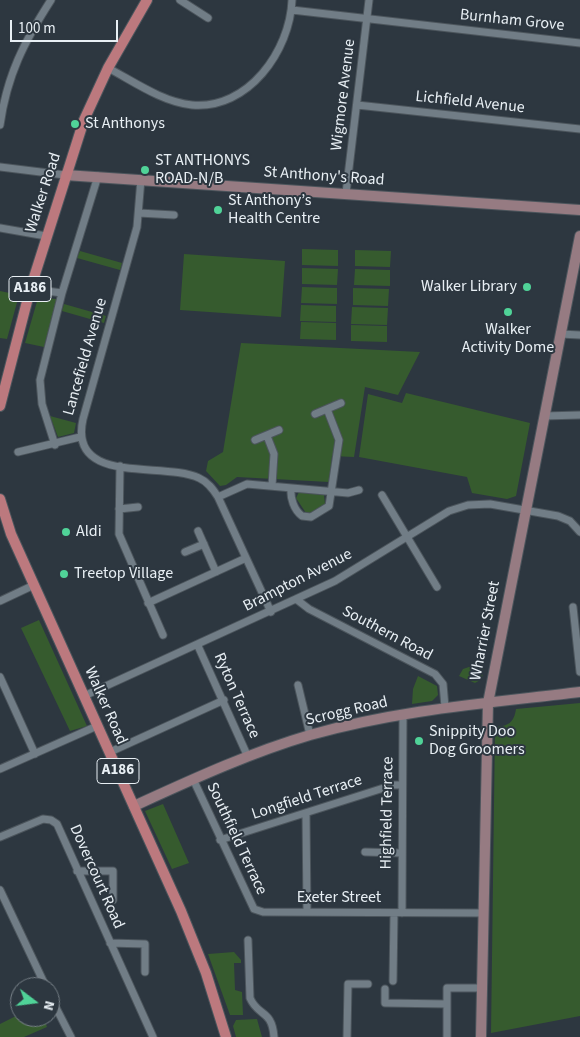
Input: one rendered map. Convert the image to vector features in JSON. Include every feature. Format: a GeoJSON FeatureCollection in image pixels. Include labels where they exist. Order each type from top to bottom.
{"type":"FeatureCollection","features":[{"type":"Feature","properties":{"kind":"main road","name":"Walker Road"},"geometry":{"type":"LineString","coordinates":[[0,406],[46,236],[84,120],[108,68],[147,0]]}},
{"type":"Feature","properties":{"kind":"main road","name":"Walker Road"},"geometry":{"type":"LineString","coordinates":[[0,499],[11,534],[199,954],[226,1037]]}},
{"type":"Feature","properties":{"kind":"street"},"geometry":{"type":"LineString","coordinates":[[0,125],[6,90],[16,61],[27,38],[51,0]]}},
{"type":"Feature","properties":{"kind":"street"},"geometry":{"type":"LineString","coordinates":[[180,0],[208,18]]}},
{"type":"Feature","properties":{"kind":"street"},"geometry":{"type":"LineString","coordinates":[[108,68],[174,101],[191,105],[217,103],[243,90],[270,64],[285,38],[292,10],[292,0]]}},
{"type":"Feature","properties":{"kind":"street","name":"Wigmore Avenue"},"geometry":{"type":"LineString","coordinates":[[346,193],[369,0]]}},
{"type":"Feature","properties":{"kind":"street","name":"Burnham Grove"},"geometry":{"type":"LineString","coordinates":[[292,10],[366,20],[580,42]]}},
{"type":"Feature","properties":{"kind":"street","name":"Lichfield Avenue"},"geometry":{"type":"LineString","coordinates":[[357,104],[580,129]]}},
{"type":"Feature","properties":{"kind":"street"},"geometry":{"type":"LineString","coordinates":[[0,167],[65,175]]}},
{"type":"Feature","properties":{"kind":"street","name":"St Anthony's Road"},"geometry":{"type":"LineString","coordinates":[[65,175],[580,210]]}},
{"type":"Feature","properties":{"kind":"street"},"geometry":{"type":"LineString","coordinates":[[55,444],[43,411],[40,386],[62,293],[98,176]]}},
{"type":"Feature","properties":{"kind":"street","name":"Lancefield Avenue"},"geometry":{"type":"LineString","coordinates":[[141,179],[139,213],[133,244],[82,420],[80,437],[84,448],[94,459],[105,464],[194,476],[211,486],[218,497],[271,612]]}},
{"type":"Feature","properties":{"kind":"street"},"geometry":{"type":"LineString","coordinates":[[139,213],[174,215]]}},
{"type":"Feature","properties":{"kind":"street"},"geometry":{"type":"LineString","coordinates":[[0,228],[46,236]]}},
{"type":"Feature","properties":{"kind":"street","name":"Wharrier Street"},"geometry":{"type":"LineString","coordinates":[[481,1037],[488,703],[524,510],[580,236]]}},
{"type":"Feature","properties":{"kind":"street"},"geometry":{"type":"LineString","coordinates":[[39,290],[62,293]]}},
{"type":"Feature","properties":{"kind":"street"},"geometry":{"type":"LineString","coordinates":[[560,334],[580,335]]}},
{"type":"Feature","properties":{"kind":"street"},"geometry":{"type":"LineString","coordinates":[[315,414],[341,403]]}},
{"type":"Feature","properties":{"kind":"street"},"geometry":{"type":"LineString","coordinates":[[291,488],[291,497],[297,511],[304,517],[311,517],[327,509],[332,491],[339,436],[327,409]]}},
{"type":"Feature","properties":{"kind":"street"},"geometry":{"type":"LineString","coordinates":[[544,416],[580,415]]}},
{"type":"Feature","properties":{"kind":"street"},"geometry":{"type":"LineString","coordinates":[[255,440],[279,430]]}},
{"type":"Feature","properties":{"kind":"street"},"geometry":{"type":"LineString","coordinates":[[267,436],[274,454],[272,486]]}},
{"type":"Feature","properties":{"kind":"street"},"geometry":{"type":"LineString","coordinates":[[18,452],[80,437]]}},
{"type":"Feature","properties":{"kind":"street"},"geometry":{"type":"LineString","coordinates":[[120,466],[119,509],[121,540],[162,635]]}},
{"type":"Feature","properties":{"kind":"street"},"geometry":{"type":"LineString","coordinates":[[218,497],[243,485],[348,493],[359,490]]}},
{"type":"Feature","properties":{"kind":"street"},"geometry":{"type":"LineString","coordinates":[[382,495],[437,587]]}},
{"type":"Feature","properties":{"kind":"street","name":"Brampton Avenue"},"geometry":{"type":"LineString","coordinates":[[84,696],[198,646],[335,581],[449,512],[468,505],[490,504],[558,516],[570,521],[580,532]]}},
{"type":"Feature","properties":{"kind":"street"},"geometry":{"type":"LineString","coordinates":[[119,509],[138,507]]}},
{"type":"Feature","properties":{"kind":"street"},"geometry":{"type":"LineString","coordinates":[[198,531],[216,572]]}},
{"type":"Feature","properties":{"kind":"street"},"geometry":{"type":"LineString","coordinates":[[184,552],[204,544]]}},
{"type":"Feature","properties":{"kind":"street"},"geometry":{"type":"LineString","coordinates":[[148,603],[246,558]]}},
{"type":"Feature","properties":{"kind":"street"},"geometry":{"type":"LineString","coordinates":[[0,601],[34,585]]}},
{"type":"Feature","properties":{"kind":"street","name":"Southern Road"},"geometry":{"type":"LineString","coordinates":[[296,599],[309,609],[435,674],[443,684],[446,707]]}},
{"type":"Feature","properties":{"kind":"street"},"geometry":{"type":"LineString","coordinates":[[573,607],[580,672]]}},
{"type":"Feature","properties":{"kind":"street","name":"Ryton Terrace"},"geometry":{"type":"LineString","coordinates":[[198,646],[224,700],[248,757]]}},
{"type":"Feature","properties":{"kind":"street"},"geometry":{"type":"LineString","coordinates":[[0,677],[4,695],[35,754]]}},
{"type":"Feature","properties":{"kind":"street"},"geometry":{"type":"LineString","coordinates":[[298,685],[310,735]]}},
{"type":"Feature","properties":{"kind":"street","name":"Scrogg Road"},"geometry":{"type":"LineString","coordinates":[[134,806],[193,779],[310,735],[403,714],[446,707],[580,692]]}},
{"type":"Feature","properties":{"kind":"street"},"geometry":{"type":"LineString","coordinates":[[110,752],[224,700]]}},
{"type":"Feature","properties":{"kind":"street","name":"Highfield Terrace"},"geometry":{"type":"LineString","coordinates":[[398,913],[403,714]]}},
{"type":"Feature","properties":{"kind":"street"},"geometry":{"type":"LineString","coordinates":[[0,769],[97,726]]}},
{"type":"Feature","properties":{"kind":"street","name":"Southfield Terrace"},"geometry":{"type":"LineString","coordinates":[[193,779],[254,910]]}},
{"type":"Feature","properties":{"kind":"street","name":"Longfield Terrace"},"geometry":{"type":"LineString","coordinates":[[220,840],[393,785],[402,785]]}},
{"type":"Feature","properties":{"kind":"street"},"geometry":{"type":"LineString","coordinates":[[306,813],[308,912]]}},
{"type":"Feature","properties":{"kind":"street","name":"Dovercourt Road"},"geometry":{"type":"LineString","coordinates":[[0,838],[43,820],[51,820],[60,828],[77,871],[153,1037]]}},
{"type":"Feature","properties":{"kind":"street"},"geometry":{"type":"LineString","coordinates":[[365,852],[401,853]]}},
{"type":"Feature","properties":{"kind":"street"},"geometry":{"type":"LineString","coordinates":[[77,871],[112,871],[113,900]]}},
{"type":"Feature","properties":{"kind":"street"},"geometry":{"type":"LineString","coordinates":[[0,890],[41,977]]}},
{"type":"Feature","properties":{"kind":"street","name":"Exeter Street"},"geometry":{"type":"LineString","coordinates":[[254,910],[263,912],[483,913]]}},
{"type":"Feature","properties":{"kind":"street","name":"Exeter Street"},"geometry":{"type":"LineString","coordinates":[[393,981],[398,913]]}},
{"type":"Feature","properties":{"kind":"street"},"geometry":{"type":"LineString","coordinates":[[248,940],[250,998],[252,1004],[270,1019],[274,1037]]}},
{"type":"Feature","properties":{"kind":"street","name":"Dovercourt Road"},"geometry":{"type":"LineString","coordinates":[[110,944],[145,944],[145,972]]}},
{"type":"Feature","properties":{"kind":"street"},"geometry":{"type":"LineString","coordinates":[[348,1037],[348,984],[368,984]]}},
{"type":"Feature","properties":{"kind":"street"},"geometry":{"type":"LineString","coordinates":[[447,1037],[448,988],[482,988]]}},
{"type":"Feature","properties":{"kind":"street"},"geometry":{"type":"LineString","coordinates":[[385,989],[385,1003],[447,1004]]}},
{"type":"Feature","properties":{"kind":"street"},"geometry":{"type":"LineString","coordinates":[[60,1016],[71,1037]]}},
{"type":"Feature","properties":{"kind":"green space"},"geometry":{"type":"Polygon","coordinates":[[[302,249],[338,250],[338,266],[302,265],[302,249]]]}},
{"type":"Feature","properties":{"kind":"green space"},"geometry":{"type":"Polygon","coordinates":[[[355,250],[391,251],[390,267],[355,266],[355,250]]]}},
{"type":"Feature","properties":{"kind":"green space"},"geometry":{"type":"Polygon","coordinates":[[[80,251],[122,263],[120,270],[77,258],[80,251]]]}},
{"type":"Feature","properties":{"kind":"green space"},"geometry":{"type":"Polygon","coordinates":[[[184,254],[285,261],[281,317],[180,310],[184,254]]]}},
{"type":"Feature","properties":{"kind":"green space"},"geometry":{"type":"Polygon","coordinates":[[[302,268],[338,269],[337,285],[302,284],[302,268]]]}},
{"type":"Feature","properties":{"kind":"green space"},"geometry":{"type":"Polygon","coordinates":[[[355,269],[390,270],[390,286],[354,285],[355,269]]]}},
{"type":"Feature","properties":{"kind":"green space"},"geometry":{"type":"Polygon","coordinates":[[[302,287],[337,288],[337,304],[301,303],[302,287]]]}},
{"type":"Feature","properties":{"kind":"green space"},"geometry":{"type":"Polygon","coordinates":[[[353,288],[389,289],[388,306],[353,305],[353,288]]]}},
{"type":"Feature","properties":{"kind":"green space"},"geometry":{"type":"Polygon","coordinates":[[[0,291],[19,295],[7,339],[0,338],[0,291]]]}},
{"type":"Feature","properties":{"kind":"green space"},"geometry":{"type":"Polygon","coordinates":[[[38,298],[57,299],[44,347],[25,343],[38,298]]]}},
{"type":"Feature","properties":{"kind":"green space"},"geometry":{"type":"Polygon","coordinates":[[[64,304],[106,316],[104,323],[62,311],[64,304]]]}},
{"type":"Feature","properties":{"kind":"green space"},"geometry":{"type":"Polygon","coordinates":[[[301,305],[336,306],[336,322],[300,321],[301,305]]]}},
{"type":"Feature","properties":{"kind":"green space"},"geometry":{"type":"Polygon","coordinates":[[[352,307],[388,308],[387,325],[351,324],[352,307]]]}},
{"type":"Feature","properties":{"kind":"green space"},"geometry":{"type":"Polygon","coordinates":[[[301,322],[336,323],[336,340],[300,339],[301,322]]]}},
{"type":"Feature","properties":{"kind":"green space"},"geometry":{"type":"Polygon","coordinates":[[[351,325],[387,326],[387,342],[351,341],[351,325]]]}},
{"type":"Feature","properties":{"kind":"green space"},"geometry":{"type":"Polygon","coordinates":[[[241,343],[420,352],[398,395],[365,387],[354,457],[332,456],[329,482],[237,477],[226,485],[220,486],[206,471],[208,461],[223,452],[241,343]]]}},
{"type":"Feature","properties":{"kind":"green space"},"geometry":{"type":"Polygon","coordinates":[[[406,393],[530,423],[516,496],[507,499],[472,493],[467,477],[359,457],[368,394],[402,403],[406,393]]]}},
{"type":"Feature","properties":{"kind":"green space"},"geometry":{"type":"Polygon","coordinates":[[[50,416],[76,423],[74,433],[58,437],[50,416]]]}},
{"type":"Feature","properties":{"kind":"green space"},"geometry":{"type":"Polygon","coordinates":[[[299,492],[324,495],[325,504],[313,513],[306,513],[296,498],[299,492]]]}},
{"type":"Feature","properties":{"kind":"green space"},"geometry":{"type":"Polygon","coordinates":[[[39,620],[87,726],[70,731],[21,628],[39,620]]]}},
{"type":"Feature","properties":{"kind":"green space"},"geometry":{"type":"Polygon","coordinates":[[[477,653],[485,656],[482,679],[475,683],[459,676],[463,669],[475,665],[477,653]]]}},
{"type":"Feature","properties":{"kind":"green space"},"geometry":{"type":"Polygon","coordinates":[[[418,676],[437,686],[438,695],[432,701],[412,704],[413,689],[418,676]]]}},
{"type":"Feature","properties":{"kind":"green space"},"geometry":{"type":"Polygon","coordinates":[[[580,703],[580,1016],[491,1033],[495,727],[510,723],[514,718],[516,709],[580,703]]]}},
{"type":"Feature","properties":{"kind":"green space"},"geometry":{"type":"Polygon","coordinates":[[[163,804],[189,863],[172,869],[145,811],[163,804]]]}},
{"type":"Feature","properties":{"kind":"green space"},"geometry":{"type":"Polygon","coordinates":[[[234,952],[241,960],[241,963],[234,963],[235,990],[242,992],[243,1015],[230,1015],[208,954],[234,952]]]}},
{"type":"Feature","properties":{"kind":"green space"},"geometry":{"type":"Polygon","coordinates":[[[10,1019],[10,1027],[47,1027],[24,1037],[0,1037],[0,1024],[10,1019]]]}},
{"type":"Feature","properties":{"kind":"green space"},"geometry":{"type":"Polygon","coordinates":[[[257,1019],[262,1037],[236,1037],[233,1026],[236,1020],[257,1019]]]}},
{"type":"Feature","properties":{"kind":"place","name":"St Anthonys"},"geometry":{"type":"Point","coordinates":[75,124]}},
{"type":"Feature","properties":{"kind":"place","name":"ST ANTHONYS ROAD-N/B"},"geometry":{"type":"Point","coordinates":[145,170]}},
{"type":"Feature","properties":{"kind":"place","name":"St Anthony’s Health Centre"},"geometry":{"type":"Point","coordinates":[218,210]}},
{"type":"Feature","properties":{"kind":"place","name":"Walker Library"},"geometry":{"type":"Point","coordinates":[527,287]}},
{"type":"Feature","properties":{"kind":"place","name":"Walker Activity Dome"},"geometry":{"type":"Point","coordinates":[508,312]}},
{"type":"Feature","properties":{"kind":"place","name":"Aldi"},"geometry":{"type":"Point","coordinates":[66,532]}},
{"type":"Feature","properties":{"kind":"place","name":"Treetop Village"},"geometry":{"type":"Point","coordinates":[64,574]}},
{"type":"Feature","properties":{"kind":"place","name":"Snippity Doo Dog Groomers"},"geometry":{"type":"Point","coordinates":[419,741]}}]}
